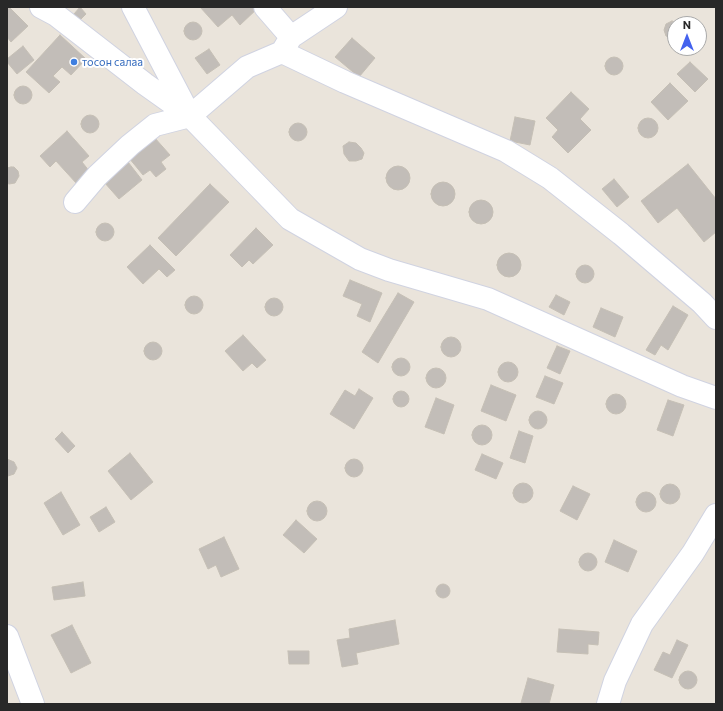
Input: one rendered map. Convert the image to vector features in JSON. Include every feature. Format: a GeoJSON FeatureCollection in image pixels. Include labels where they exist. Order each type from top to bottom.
{"type":"FeatureCollection","features":[{"type":"Feature","properties":{"kind":"street"},"geometry":{"type":"LineString","coordinates":[[41,7],[56,16],[145,84],[190,116],[290,219],[360,259],[389,270],[488,299],[682,386],[716,398]]}},
{"type":"Feature","properties":{"kind":"street"},"geometry":{"type":"LineString","coordinates":[[133,7],[190,116]]}},
{"type":"Feature","properties":{"kind":"street"},"geometry":{"type":"LineString","coordinates":[[265,7],[287,44],[345,82],[506,151],[550,178],[711,304]]}},
{"type":"Feature","properties":{"kind":"street"},"geometry":{"type":"LineString","coordinates":[[75,202],[97,176],[130,144],[155,125],[190,116],[247,67],[287,44],[336,7]]}},
{"type":"Feature","properties":{"kind":"street"},"geometry":{"type":"LineString","coordinates":[[608,704],[615,681],[642,624],[693,553],[716,515]]}},
{"type":"Feature","properties":{"kind":"street"},"geometry":{"type":"LineString","coordinates":[[7,636],[33,704]]}},
{"type":"Feature","properties":{"kind":"building"},"geometry":{"type":"Polygon","coordinates":[[[7,7],[9,7],[28,26],[11,42],[7,37],[7,7]]]}},
{"type":"Feature","properties":{"kind":"building"},"geometry":{"type":"Polygon","coordinates":[[[80,7],[86,14],[80,20],[74,14],[80,7]]]}},
{"type":"Feature","properties":{"kind":"building"},"geometry":{"type":"Polygon","coordinates":[[[200,7],[259,7],[240,25],[232,15],[218,27],[200,7]]]}},
{"type":"Feature","properties":{"kind":"building"},"geometry":{"type":"Polygon","coordinates":[[[193,22],[199,25],[202,31],[199,37],[193,40],[187,37],[184,31],[187,25],[193,22]]]}},
{"type":"Feature","properties":{"kind":"building"},"geometry":{"type":"Polygon","coordinates":[[[667,24],[667,36],[664,30],[667,24]]]}},
{"type":"Feature","properties":{"kind":"building"},"geometry":{"type":"Polygon","coordinates":[[[60,35],[86,59],[71,75],[62,67],[53,76],[60,82],[49,93],[26,72],[60,35]]]}},
{"type":"Feature","properties":{"kind":"building"},"geometry":{"type":"Polygon","coordinates":[[[352,38],[375,58],[359,77],[335,57],[352,38]]]}},
{"type":"Feature","properties":{"kind":"building"},"geometry":{"type":"Polygon","coordinates":[[[23,46],[34,60],[17,74],[7,62],[7,59],[23,46]]]}},
{"type":"Feature","properties":{"kind":"building"},"geometry":{"type":"Polygon","coordinates":[[[209,49],[220,65],[207,74],[195,58],[209,49]]]}},
{"type":"Feature","properties":{"kind":"building"},"geometry":{"type":"Polygon","coordinates":[[[614,57],[620,60],[623,66],[620,72],[614,75],[608,72],[605,66],[608,60],[614,57]]]}},
{"type":"Feature","properties":{"kind":"building"},"geometry":{"type":"Polygon","coordinates":[[[690,62],[708,79],[695,92],[677,74],[690,62]]]}},
{"type":"Feature","properties":{"kind":"building"},"geometry":{"type":"Polygon","coordinates":[[[670,83],[688,101],[668,120],[651,102],[670,83]]]}},
{"type":"Feature","properties":{"kind":"building"},"geometry":{"type":"Polygon","coordinates":[[[23,86],[29,89],[32,95],[29,101],[23,104],[17,101],[14,95],[17,89],[23,86]]]}},
{"type":"Feature","properties":{"kind":"building"},"geometry":{"type":"Polygon","coordinates":[[[571,92],[589,109],[580,119],[591,130],[568,153],[552,137],[558,130],[546,118],[571,92]]]}},
{"type":"Feature","properties":{"kind":"building"},"geometry":{"type":"Polygon","coordinates":[[[90,115],[96,118],[99,124],[96,130],[90,133],[84,130],[81,124],[84,118],[90,115]]]}},
{"type":"Feature","properties":{"kind":"building"},"geometry":{"type":"Polygon","coordinates":[[[515,117],[535,121],[530,145],[510,141],[515,117]]]}},
{"type":"Feature","properties":{"kind":"building"},"geometry":{"type":"Polygon","coordinates":[[[648,118],[655,121],[658,128],[655,135],[648,138],[641,135],[638,128],[641,121],[648,118]]]}},
{"type":"Feature","properties":{"kind":"building"},"geometry":{"type":"Polygon","coordinates":[[[298,123],[304,126],[307,132],[304,138],[298,141],[292,138],[289,132],[292,126],[298,123]]]}},
{"type":"Feature","properties":{"kind":"building"},"geometry":{"type":"Polygon","coordinates":[[[67,131],[89,156],[82,162],[90,172],[77,184],[56,161],[50,167],[40,156],[67,131]]]}},
{"type":"Feature","properties":{"kind":"building"},"geometry":{"type":"Polygon","coordinates":[[[154,137],[170,155],[161,162],[166,169],[156,177],[150,170],[143,175],[129,158],[154,137]]]}},
{"type":"Feature","properties":{"kind":"building"},"geometry":{"type":"Polygon","coordinates":[[[349,142],[356,143],[361,148],[364,153],[362,159],[349,161],[344,154],[343,146],[349,142]]]}},
{"type":"Feature","properties":{"kind":"building"},"geometry":{"type":"Polygon","coordinates":[[[128,162],[142,180],[119,199],[104,182],[128,162]]]}},
{"type":"Feature","properties":{"kind":"building"},"geometry":{"type":"Polygon","coordinates":[[[688,164],[716,199],[716,232],[704,242],[677,208],[658,223],[641,201],[688,164]]]}},
{"type":"Feature","properties":{"kind":"building"},"geometry":{"type":"Polygon","coordinates":[[[398,166],[406,170],[410,178],[406,186],[398,190],[390,186],[386,178],[390,170],[398,166]]]}},
{"type":"Feature","properties":{"kind":"building"},"geometry":{"type":"Polygon","coordinates":[[[14,167],[18,171],[19,176],[15,183],[9,184],[7,183],[7,168],[14,167]]]}},
{"type":"Feature","properties":{"kind":"building"},"geometry":{"type":"Polygon","coordinates":[[[614,179],[629,197],[617,207],[602,189],[614,179]]]}},
{"type":"Feature","properties":{"kind":"building"},"geometry":{"type":"Polygon","coordinates":[[[443,182],[451,186],[455,194],[451,202],[443,206],[435,202],[431,194],[435,186],[443,182]]]}},
{"type":"Feature","properties":{"kind":"building"},"geometry":{"type":"Polygon","coordinates":[[[210,184],[229,202],[176,256],[158,238],[210,184]]]}},
{"type":"Feature","properties":{"kind":"building"},"geometry":{"type":"Polygon","coordinates":[[[481,200],[489,204],[493,212],[489,220],[481,224],[473,220],[469,212],[473,204],[481,200]]]}},
{"type":"Feature","properties":{"kind":"building"},"geometry":{"type":"Polygon","coordinates":[[[105,223],[111,226],[114,232],[111,238],[105,241],[99,238],[96,232],[99,226],[105,223]]]}},
{"type":"Feature","properties":{"kind":"building"},"geometry":{"type":"Polygon","coordinates":[[[256,228],[273,245],[253,264],[249,260],[242,267],[230,255],[256,228]]]}},
{"type":"Feature","properties":{"kind":"building"},"geometry":{"type":"Polygon","coordinates":[[[150,245],[175,270],[167,277],[159,269],[143,284],[127,267],[150,245]]]}},
{"type":"Feature","properties":{"kind":"building"},"geometry":{"type":"Polygon","coordinates":[[[509,253],[517,257],[521,265],[517,273],[509,277],[501,273],[497,265],[501,257],[509,253]]]}},
{"type":"Feature","properties":{"kind":"building"},"geometry":{"type":"Polygon","coordinates":[[[585,265],[591,268],[594,274],[591,280],[585,283],[579,280],[576,274],[579,268],[585,265]]]}},
{"type":"Feature","properties":{"kind":"building"},"geometry":{"type":"Polygon","coordinates":[[[350,280],[382,293],[370,322],[357,316],[362,304],[343,296],[350,280]]]}},
{"type":"Feature","properties":{"kind":"building"},"geometry":{"type":"Polygon","coordinates":[[[398,293],[414,302],[378,363],[362,352],[398,293]]]}},
{"type":"Feature","properties":{"kind":"building"},"geometry":{"type":"Polygon","coordinates":[[[556,295],[570,302],[564,315],[549,307],[556,295]]]}},
{"type":"Feature","properties":{"kind":"building"},"geometry":{"type":"Polygon","coordinates":[[[194,296],[200,299],[203,305],[200,311],[194,314],[188,311],[185,305],[188,299],[194,296]]]}},
{"type":"Feature","properties":{"kind":"building"},"geometry":{"type":"Polygon","coordinates":[[[274,298],[280,301],[283,307],[280,313],[274,316],[268,313],[265,307],[268,301],[274,298]]]}},
{"type":"Feature","properties":{"kind":"building"},"geometry":{"type":"Polygon","coordinates":[[[673,306],[688,315],[668,350],[661,345],[655,355],[646,350],[673,306]]]}},
{"type":"Feature","properties":{"kind":"building"},"geometry":{"type":"Polygon","coordinates":[[[601,308],[623,317],[615,337],[593,327],[601,308]]]}},
{"type":"Feature","properties":{"kind":"building"},"geometry":{"type":"Polygon","coordinates":[[[243,335],[266,360],[257,368],[252,363],[243,371],[225,351],[243,335]]]}},
{"type":"Feature","properties":{"kind":"building"},"geometry":{"type":"Polygon","coordinates":[[[451,337],[458,340],[461,347],[458,354],[451,357],[444,354],[441,347],[444,340],[451,337]]]}},
{"type":"Feature","properties":{"kind":"building"},"geometry":{"type":"Polygon","coordinates":[[[153,342],[159,345],[162,351],[159,357],[153,360],[147,357],[144,351],[147,345],[153,342]]]}},
{"type":"Feature","properties":{"kind":"building"},"geometry":{"type":"Polygon","coordinates":[[[557,346],[570,351],[560,374],[547,368],[557,346]]]}},
{"type":"Feature","properties":{"kind":"building"},"geometry":{"type":"Polygon","coordinates":[[[401,358],[407,361],[410,367],[407,373],[401,376],[395,373],[392,367],[395,361],[401,358]]]}},
{"type":"Feature","properties":{"kind":"building"},"geometry":{"type":"Polygon","coordinates":[[[508,362],[515,365],[518,372],[515,379],[508,382],[501,379],[498,372],[501,365],[508,362]]]}},
{"type":"Feature","properties":{"kind":"building"},"geometry":{"type":"Polygon","coordinates":[[[436,368],[443,371],[446,378],[443,385],[436,388],[429,385],[426,378],[429,371],[436,368]]]}},
{"type":"Feature","properties":{"kind":"building"},"geometry":{"type":"Polygon","coordinates":[[[545,376],[563,383],[554,404],[536,397],[545,376]]]}},
{"type":"Feature","properties":{"kind":"building"},"geometry":{"type":"Polygon","coordinates":[[[491,385],[516,395],[506,421],[481,411],[491,385]]]}},
{"type":"Feature","properties":{"kind":"building"},"geometry":{"type":"Polygon","coordinates":[[[359,389],[373,398],[354,429],[330,414],[345,390],[355,396],[359,389]]]}},
{"type":"Feature","properties":{"kind":"building"},"geometry":{"type":"Polygon","coordinates":[[[401,391],[407,393],[409,399],[407,405],[401,407],[395,405],[393,399],[395,393],[401,391]]]}},
{"type":"Feature","properties":{"kind":"building"},"geometry":{"type":"Polygon","coordinates":[[[616,394],[623,397],[626,404],[623,411],[616,414],[609,411],[606,404],[609,397],[616,394]]]}},
{"type":"Feature","properties":{"kind":"building"},"geometry":{"type":"Polygon","coordinates":[[[436,398],[454,405],[444,434],[425,427],[436,398]]]}},
{"type":"Feature","properties":{"kind":"building"},"geometry":{"type":"Polygon","coordinates":[[[668,400],[684,405],[673,436],[657,430],[668,400]]]}},
{"type":"Feature","properties":{"kind":"building"},"geometry":{"type":"Polygon","coordinates":[[[538,411],[542,412],[546,416],[546,424],[542,428],[538,429],[534,428],[530,424],[529,420],[530,416],[534,412],[538,411]]]}},
{"type":"Feature","properties":{"kind":"building"},"geometry":{"type":"Polygon","coordinates":[[[482,425],[489,428],[492,435],[489,442],[482,445],[475,442],[472,435],[475,428],[482,425]]]}},
{"type":"Feature","properties":{"kind":"building"},"geometry":{"type":"Polygon","coordinates":[[[519,431],[533,436],[525,463],[510,458],[519,431]]]}},
{"type":"Feature","properties":{"kind":"building"},"geometry":{"type":"Polygon","coordinates":[[[62,432],[75,446],[68,453],[55,439],[62,432]]]}},
{"type":"Feature","properties":{"kind":"building"},"geometry":{"type":"Polygon","coordinates":[[[130,453],[153,482],[131,500],[108,471],[130,453]]]}},
{"type":"Feature","properties":{"kind":"building"},"geometry":{"type":"Polygon","coordinates":[[[482,454],[503,463],[496,479],[475,470],[482,454]]]}},
{"type":"Feature","properties":{"kind":"building"},"geometry":{"type":"Polygon","coordinates":[[[7,459],[14,462],[17,468],[14,474],[8,476],[7,476],[7,459]]]}},
{"type":"Feature","properties":{"kind":"building"},"geometry":{"type":"Polygon","coordinates":[[[354,459],[360,462],[363,468],[360,474],[354,477],[348,474],[345,468],[348,462],[354,459]]]}},
{"type":"Feature","properties":{"kind":"building"},"geometry":{"type":"Polygon","coordinates":[[[523,483],[530,486],[533,493],[530,500],[523,503],[516,500],[513,493],[516,486],[523,483]]]}},
{"type":"Feature","properties":{"kind":"building"},"geometry":{"type":"Polygon","coordinates":[[[670,484],[677,487],[680,494],[677,501],[670,504],[663,501],[660,494],[663,487],[670,484]]]}},
{"type":"Feature","properties":{"kind":"building"},"geometry":{"type":"Polygon","coordinates":[[[573,486],[590,494],[577,520],[560,511],[573,486]]]}},
{"type":"Feature","properties":{"kind":"building"},"geometry":{"type":"Polygon","coordinates":[[[61,492],[80,525],[63,535],[44,503],[61,492]]]}},
{"type":"Feature","properties":{"kind":"building"},"geometry":{"type":"Polygon","coordinates":[[[646,492],[653,495],[656,502],[653,509],[646,512],[639,509],[636,502],[639,495],[646,492]]]}},
{"type":"Feature","properties":{"kind":"building"},"geometry":{"type":"Polygon","coordinates":[[[317,501],[324,504],[327,511],[324,518],[317,521],[310,518],[307,511],[310,504],[317,501]]]}},
{"type":"Feature","properties":{"kind":"building"},"geometry":{"type":"Polygon","coordinates":[[[106,507],[115,522],[99,532],[90,517],[106,507]]]}},
{"type":"Feature","properties":{"kind":"building"},"geometry":{"type":"Polygon","coordinates":[[[296,520],[317,539],[304,553],[283,535],[296,520]]]}},
{"type":"Feature","properties":{"kind":"building"},"geometry":{"type":"Polygon","coordinates":[[[224,537],[239,569],[221,577],[216,565],[208,569],[199,549],[224,537]]]}},
{"type":"Feature","properties":{"kind":"building"},"geometry":{"type":"Polygon","coordinates":[[[614,540],[637,551],[628,572],[605,562],[614,540]]]}},
{"type":"Feature","properties":{"kind":"building"},"geometry":{"type":"Polygon","coordinates":[[[588,553],[592,554],[596,558],[596,566],[592,570],[588,571],[584,570],[580,566],[579,562],[580,558],[584,554],[588,553]]]}},
{"type":"Feature","properties":{"kind":"building"},"geometry":{"type":"Polygon","coordinates":[[[83,582],[85,596],[54,600],[52,587],[83,582]]]}},
{"type":"Feature","properties":{"kind":"building"},"geometry":{"type":"Polygon","coordinates":[[[440,584],[446,584],[450,588],[450,594],[446,598],[440,598],[436,594],[436,588],[440,584]]]}},
{"type":"Feature","properties":{"kind":"building"},"geometry":{"type":"Polygon","coordinates":[[[395,620],[399,644],[356,653],[358,664],[342,667],[337,640],[350,638],[349,629],[395,620]]]}},
{"type":"Feature","properties":{"kind":"building"},"geometry":{"type":"Polygon","coordinates":[[[72,625],[91,663],[71,673],[51,635],[72,625]]]}},
{"type":"Feature","properties":{"kind":"building"},"geometry":{"type":"Polygon","coordinates":[[[559,629],[599,632],[598,645],[588,644],[588,654],[557,652],[559,629]]]}},
{"type":"Feature","properties":{"kind":"building"},"geometry":{"type":"Polygon","coordinates":[[[677,640],[688,645],[672,678],[654,670],[663,652],[670,655],[677,640]]]}},
{"type":"Feature","properties":{"kind":"building"},"geometry":{"type":"Polygon","coordinates":[[[288,651],[309,651],[309,664],[289,664],[288,651]]]}},
{"type":"Feature","properties":{"kind":"building"},"geometry":{"type":"Polygon","coordinates":[[[688,671],[694,674],[697,680],[694,686],[688,689],[682,686],[679,680],[682,674],[688,671]]]}},
{"type":"Feature","properties":{"kind":"building"},"geometry":{"type":"Polygon","coordinates":[[[528,678],[554,685],[549,704],[521,703],[528,678]]]}},
{"type":"Feature","properties":{"kind":"place","name":"тосон салаа"},"geometry":{"type":"Point","coordinates":[74,62]}}]}
